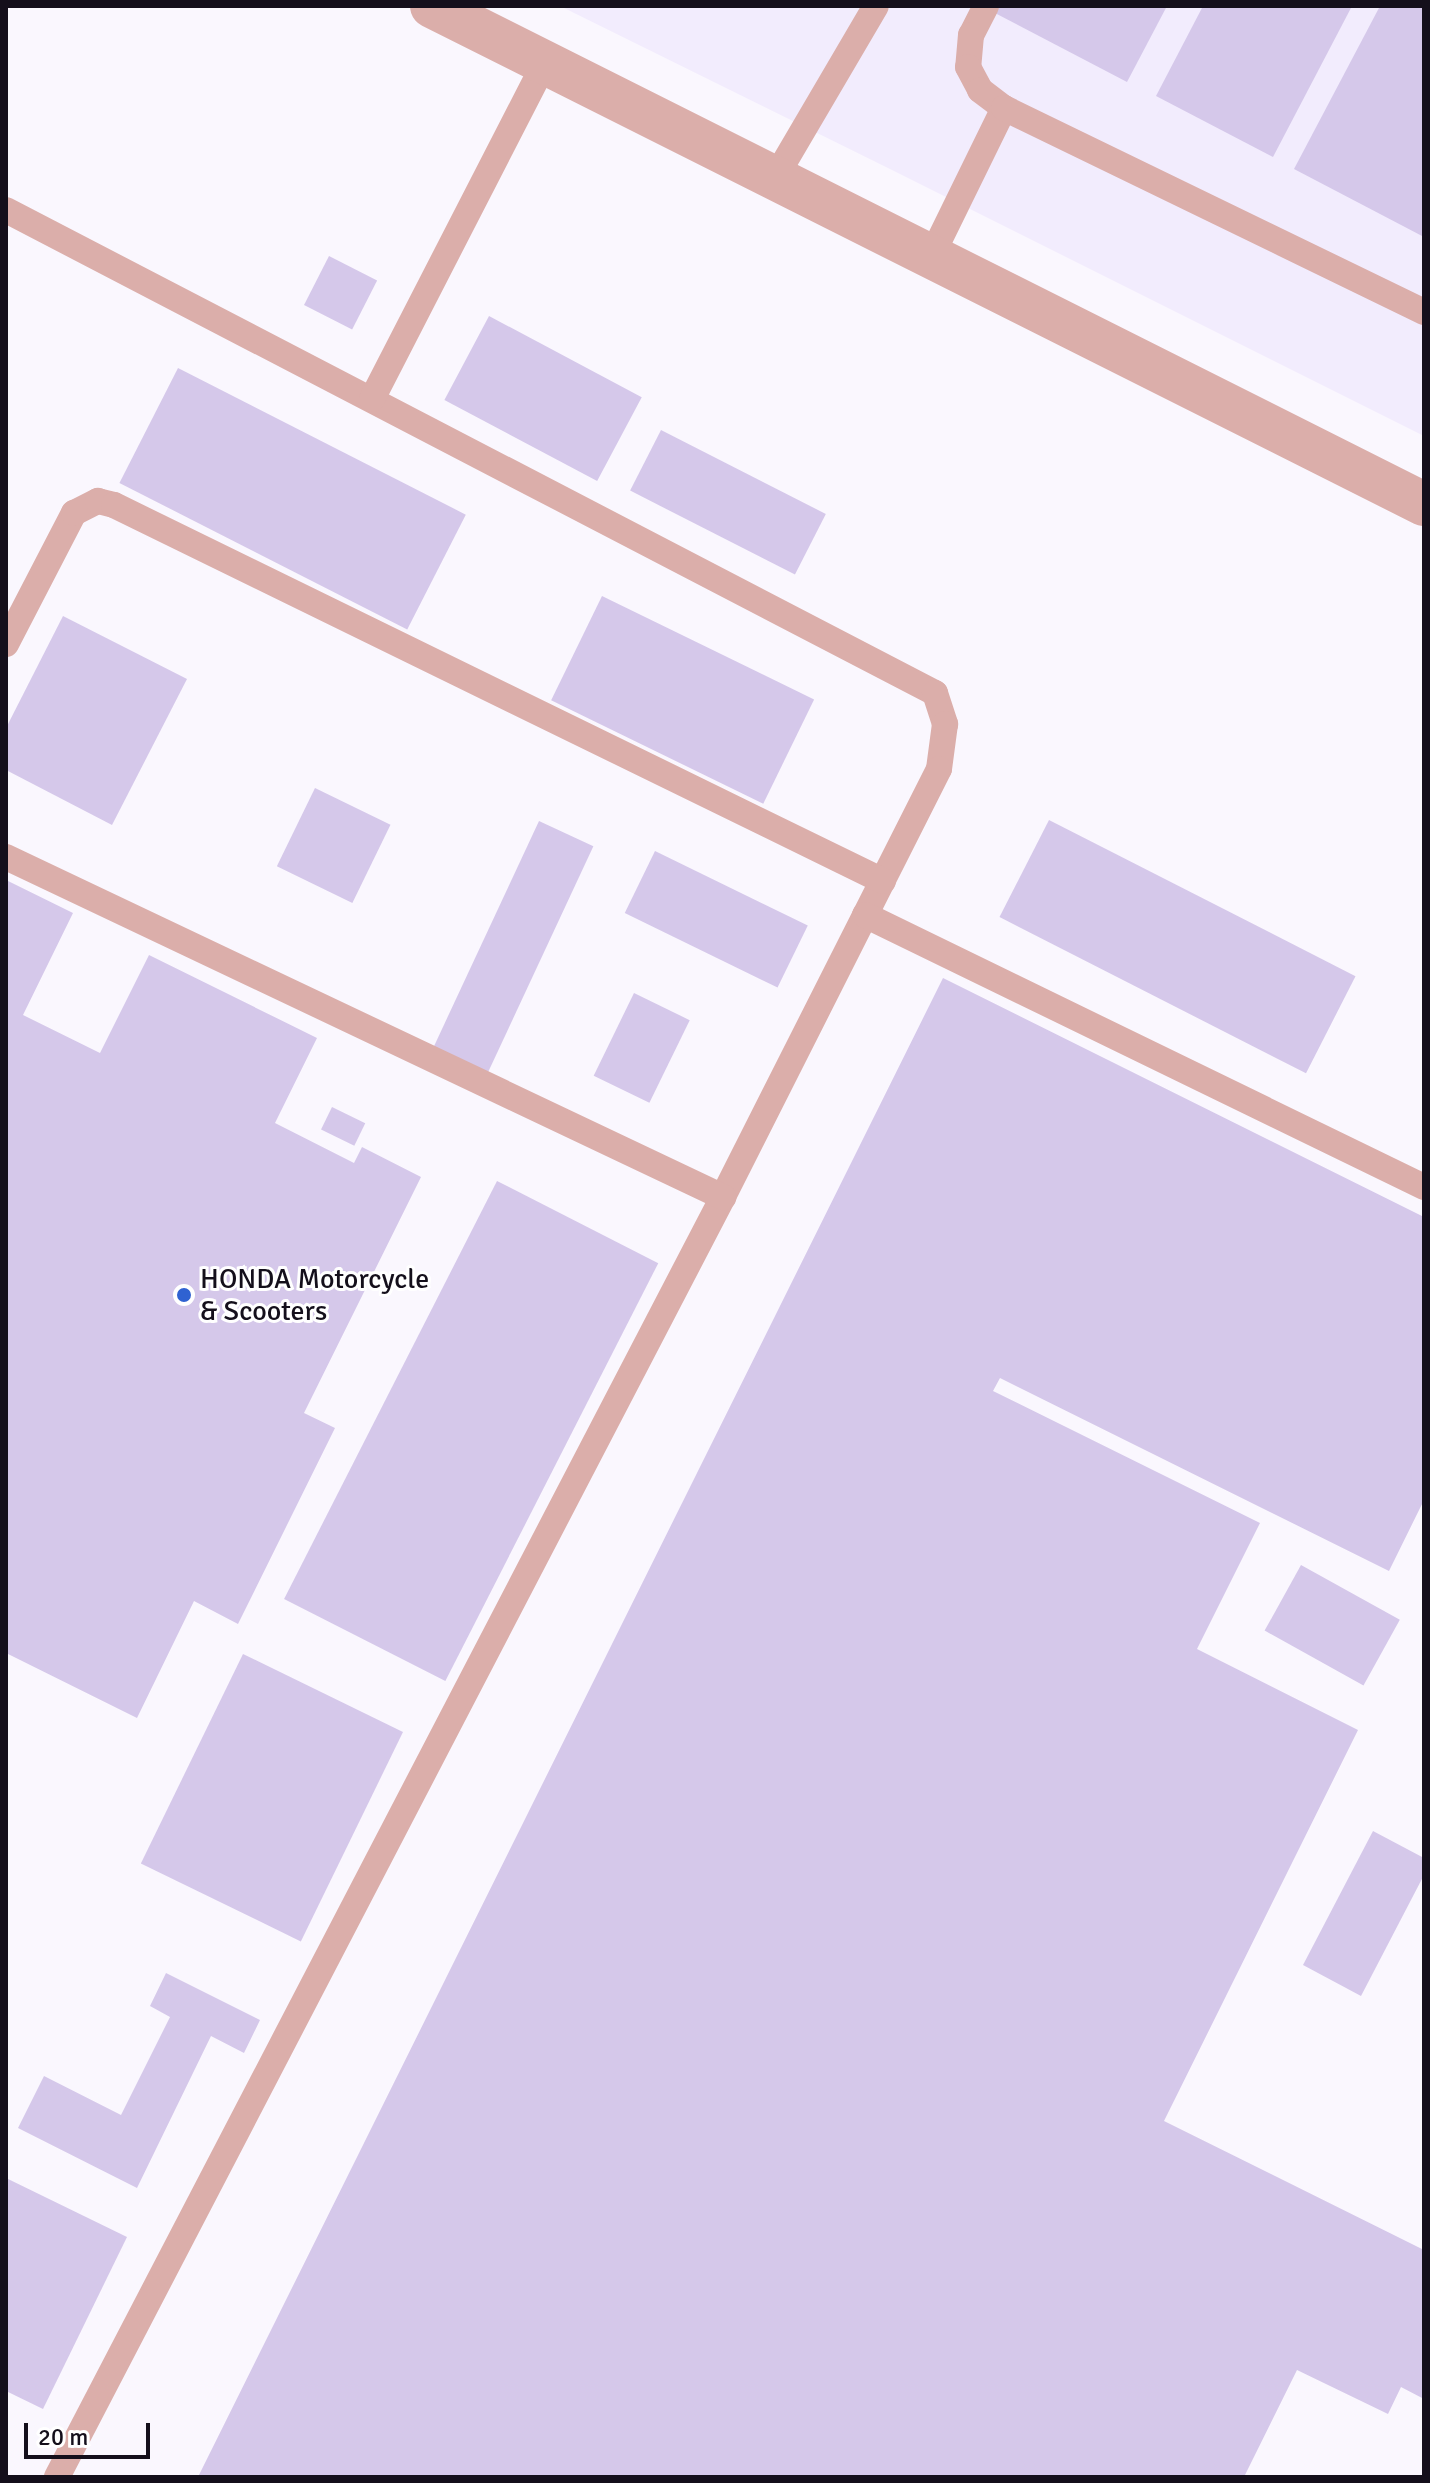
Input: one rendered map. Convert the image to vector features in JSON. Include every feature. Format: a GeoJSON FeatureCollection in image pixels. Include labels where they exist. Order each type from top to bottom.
{"type":"FeatureCollection","features":[{"type":"Feature","properties":{"kind":"street"},"geometry":{"type":"LineString","coordinates":[[432,6],[1424,504]]}},
{"type":"Feature","properties":{"kind":"lane"},"geometry":{"type":"LineString","coordinates":[[775,178],[876,6]]}},
{"type":"Feature","properties":{"kind":"lane"},"geometry":{"type":"LineString","coordinates":[[986,6],[971,35],[968,67],[980,90],[1004,108],[1424,312]]}},
{"type":"Feature","properties":{"kind":"lane"},"geometry":{"type":"LineString","coordinates":[[372,399],[545,63]]}},
{"type":"Feature","properties":{"kind":"lane"},"geometry":{"type":"LineString","coordinates":[[931,257],[1004,108]]}},
{"type":"Feature","properties":{"kind":"lane"},"geometry":{"type":"LineString","coordinates":[[6,210],[935,693],[945,724],[939,769],[723,1197],[57,2477]]}},
{"type":"Feature","properties":{"kind":"lane"},"geometry":{"type":"LineString","coordinates":[[6,644],[74,513],[98,501],[114,505],[883,881]]}},
{"type":"Feature","properties":{"kind":"lane"},"geometry":{"type":"LineString","coordinates":[[6,857],[723,1197]]}},
{"type":"Feature","properties":{"kind":"lane"},"geometry":{"type":"LineString","coordinates":[[865,915],[1424,1187]]}},
{"type":"Feature","properties":{"kind":"shaded area"},"geometry":{"type":"Polygon","coordinates":[[[560,6],[1424,6],[1424,436],[890,169],[560,6]]]}},
{"type":"Feature","properties":{"kind":"building"},"geometry":{"type":"Polygon","coordinates":[[[996,6],[1167,6],[1127,82],[993,12],[996,6]]]}},
{"type":"Feature","properties":{"kind":"building"},"geometry":{"type":"Polygon","coordinates":[[[1203,6],[1352,6],[1273,157],[1156,96],[1203,6]]]}},
{"type":"Feature","properties":{"kind":"building"},"geometry":{"type":"Polygon","coordinates":[[[1380,6],[1424,6],[1424,237],[1294,169],[1380,6]]]}},
{"type":"Feature","properties":{"kind":"building"},"geometry":{"type":"Polygon","coordinates":[[[329,256],[377,281],[352,330],[304,305],[329,256]]]}},
{"type":"Feature","properties":{"kind":"building"},"geometry":{"type":"Polygon","coordinates":[[[489,316],[642,397],[597,481],[444,400],[489,316]]]}},
{"type":"Feature","properties":{"kind":"building"},"geometry":{"type":"Polygon","coordinates":[[[178,368],[466,515],[407,630],[119,483],[178,368]]]}},
{"type":"Feature","properties":{"kind":"building"},"geometry":{"type":"Polygon","coordinates":[[[661,430],[826,514],[795,575],[630,491],[661,430]]]}},
{"type":"Feature","properties":{"kind":"building"},"geometry":{"type":"Polygon","coordinates":[[[602,596],[814,699],[763,804],[551,700],[602,596]]]}},
{"type":"Feature","properties":{"kind":"building"},"geometry":{"type":"Polygon","coordinates":[[[63,616],[187,679],[112,825],[6,770],[6,728],[63,616]]]}},
{"type":"Feature","properties":{"kind":"building"},"geometry":{"type":"Polygon","coordinates":[[[315,788],[390,825],[352,903],[277,866],[315,788]]]}},
{"type":"Feature","properties":{"kind":"building"},"geometry":{"type":"Polygon","coordinates":[[[1049,820],[1356,976],[1306,1073],[1000,917],[1049,820]]]}},
{"type":"Feature","properties":{"kind":"building"},"geometry":{"type":"Polygon","coordinates":[[[539,821],[593,846],[487,1075],[433,1049],[539,821]]]}},
{"type":"Feature","properties":{"kind":"building"},"geometry":{"type":"Polygon","coordinates":[[[655,851],[808,926],[778,988],[625,913],[655,851]]]}},
{"type":"Feature","properties":{"kind":"building","name":"HONDA Motorcycle & Scooters"},"geometry":{"type":"Polygon","coordinates":[[[6,880],[73,913],[23,1015],[100,1053],[149,955],[317,1038],[275,1123],[354,1163],[362,1147],[421,1177],[304,1413],[335,1428],[238,1624],[194,1601],[137,1718],[6,1653],[6,880]]]}},
{"type":"Feature","properties":{"kind":"building"},"geometry":{"type":"Polygon","coordinates":[[[943,978],[1424,1217],[1424,1500],[1389,1571],[1000,1378],[993,1391],[1260,1523],[1197,1649],[1358,1730],[1164,2121],[1424,2250],[1424,2399],[1401,2387],[1388,2414],[1297,2370],[1244,2477],[198,2477],[943,978]]]}},
{"type":"Feature","properties":{"kind":"building"},"geometry":{"type":"Polygon","coordinates":[[[634,993],[690,1020],[649,1103],[594,1076],[634,993]]]}},
{"type":"Feature","properties":{"kind":"building"},"geometry":{"type":"Polygon","coordinates":[[[332,1107],[365,1123],[354,1146],[321,1129],[332,1107]]]}},
{"type":"Feature","properties":{"kind":"building"},"geometry":{"type":"Polygon","coordinates":[[[497,1181],[658,1263],[445,1681],[284,1599],[497,1181]]]}},
{"type":"Feature","properties":{"kind":"building"},"geometry":{"type":"Polygon","coordinates":[[[1301,1565],[1400,1620],[1363,1685],[1265,1631],[1301,1565]]]}},
{"type":"Feature","properties":{"kind":"building"},"geometry":{"type":"Polygon","coordinates":[[[243,1654],[403,1732],[301,1941],[141,1863],[243,1654]]]}},
{"type":"Feature","properties":{"kind":"building"},"geometry":{"type":"Polygon","coordinates":[[[1373,1831],[1424,1858],[1424,1875],[1361,1996],[1303,1965],[1373,1831]]]}},
{"type":"Feature","properties":{"kind":"building"},"geometry":{"type":"Polygon","coordinates":[[[166,1973],[260,2020],[244,2053],[211,2036],[137,2188],[18,2128],[44,2076],[121,2115],[170,2017],[150,2006],[166,1973]]]}},
{"type":"Feature","properties":{"kind":"building"},"geometry":{"type":"Polygon","coordinates":[[[6,2178],[127,2237],[43,2409],[6,2391],[6,2178]]]}},
{"type":"Feature","properties":{"kind":"place","name":"HONDA Motorcycle & Scooters"},"geometry":{"type":"Point","coordinates":[184,1295]}}]}
